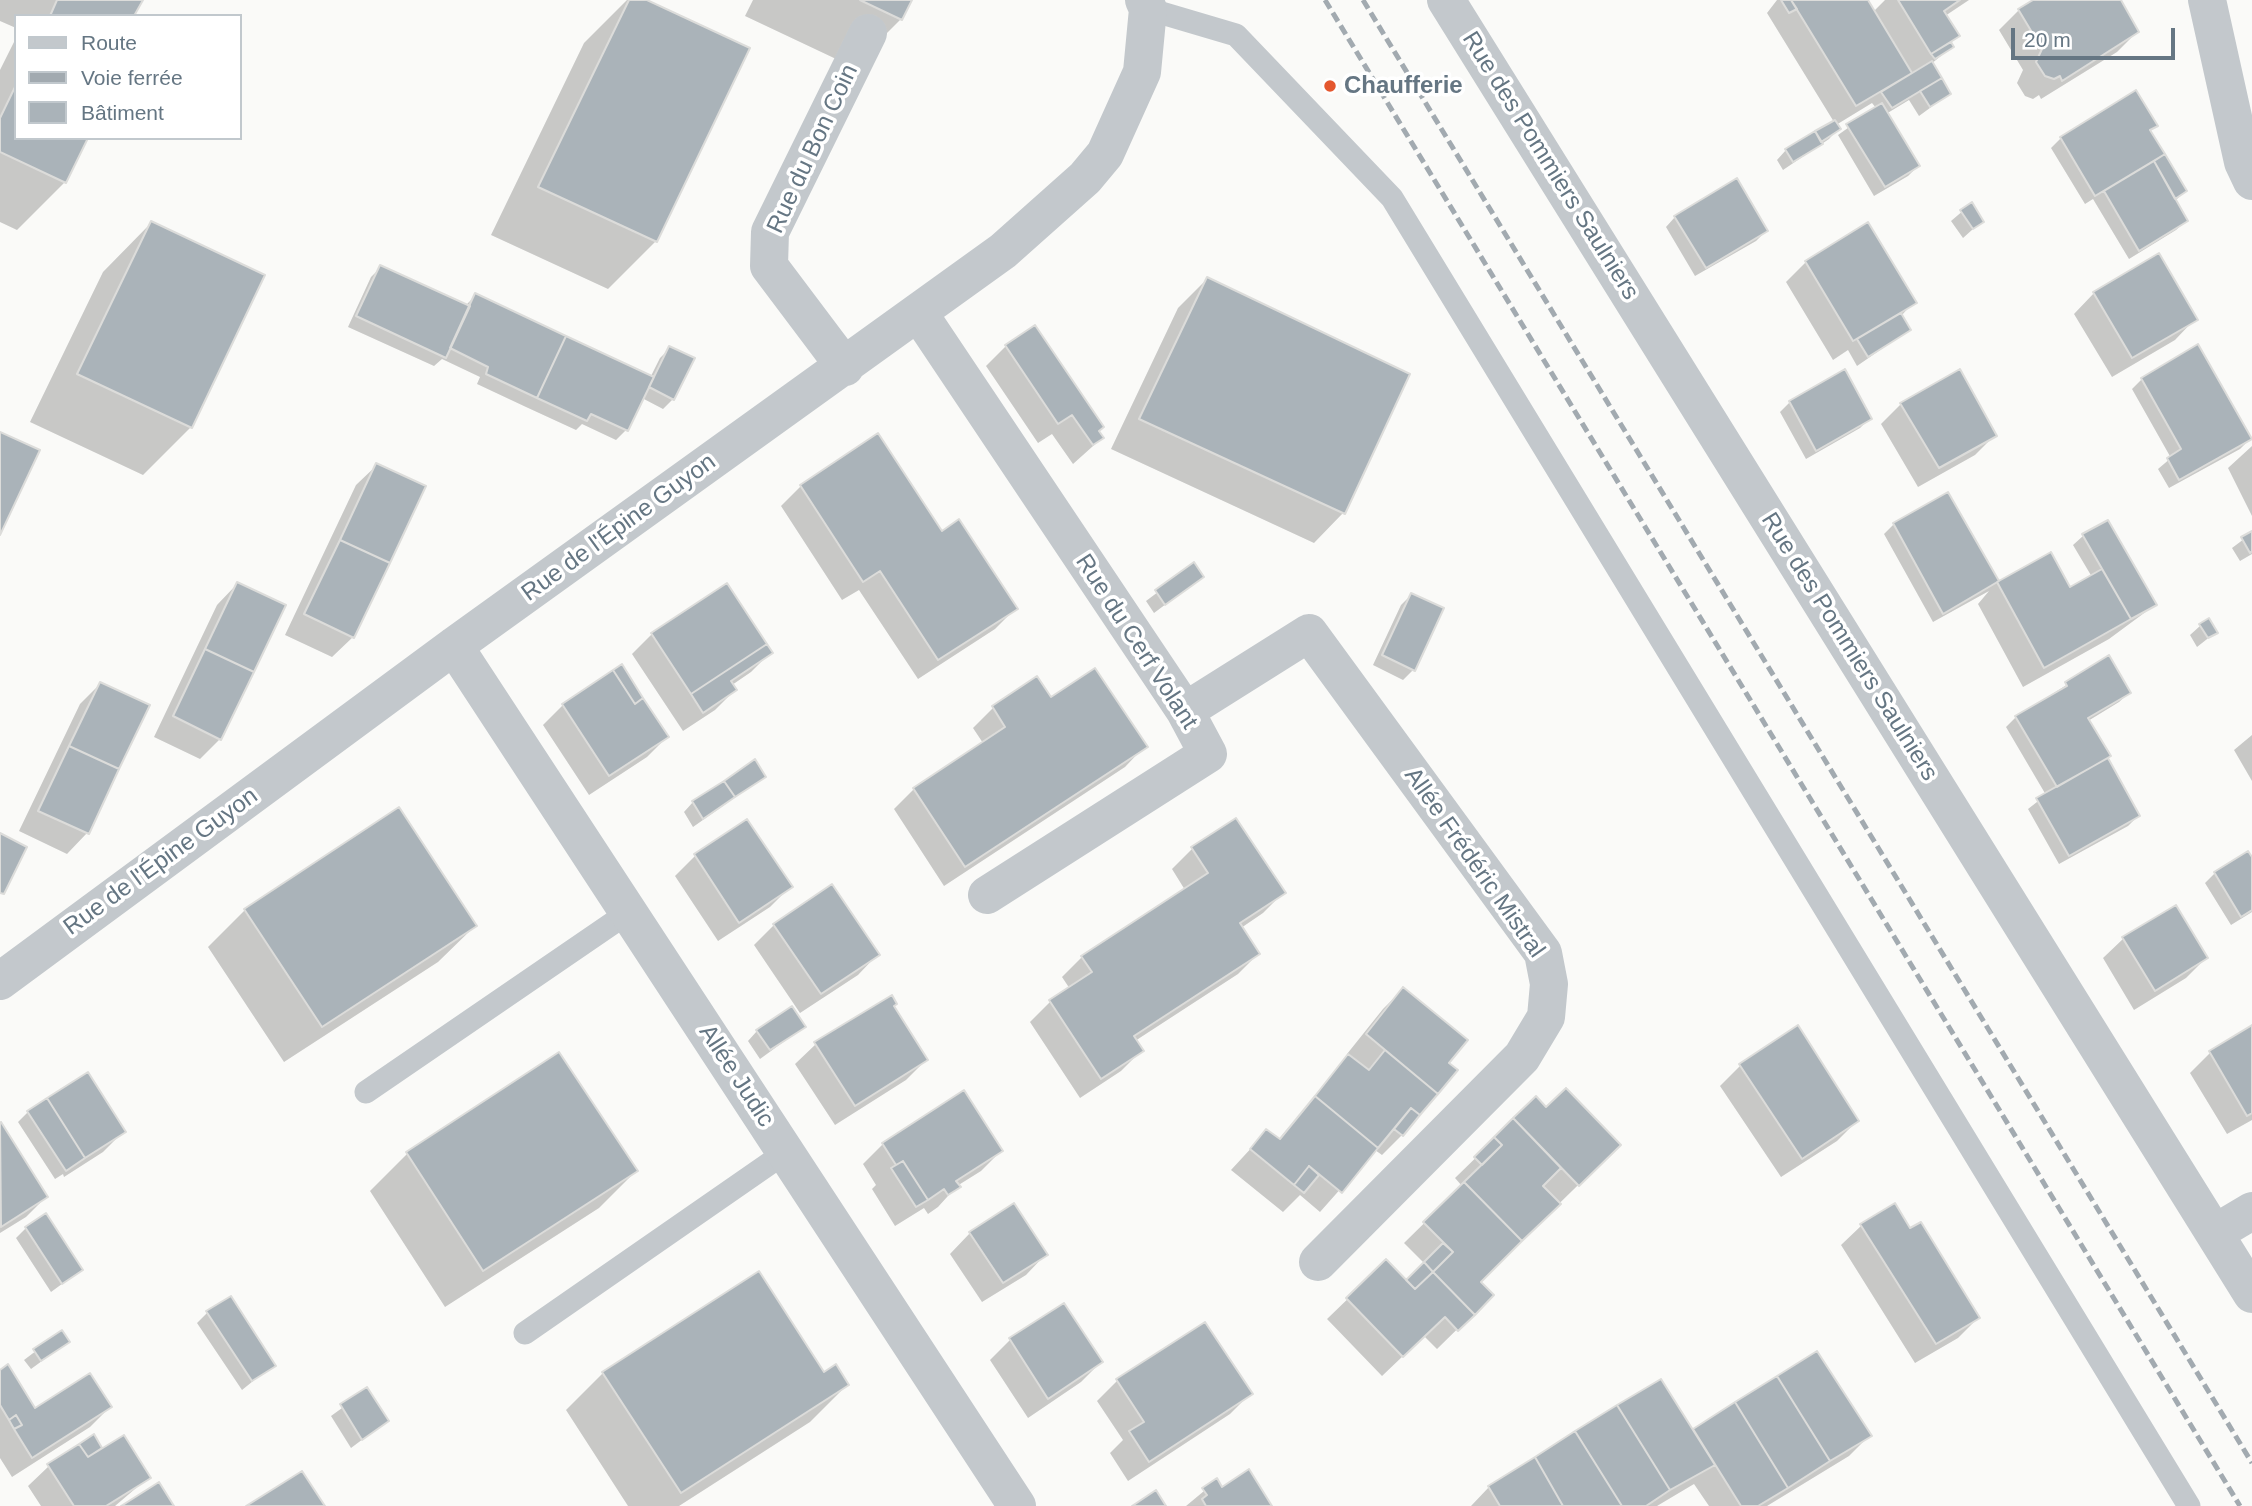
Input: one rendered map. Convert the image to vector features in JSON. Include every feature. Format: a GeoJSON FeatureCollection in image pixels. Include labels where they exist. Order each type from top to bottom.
{"type":"FeatureCollection","features":[{"type":"Feature","properties":{"kind":"street","name":"Rue des Pommiers Saulniers"},"geometry":{"type":"LineString","coordinates":[[1446,0],[2252,1294]]}},
{"type":"Feature","properties":{"kind":"street"},"geometry":{"type":"LineString","coordinates":[[2207,0],[2244,162],[2252,181]]}},
{"type":"Feature","properties":{"kind":"street","name":"Rue de l'Épine Guyon"},"geometry":{"type":"LineString","coordinates":[[0,981],[454,646],[1003,251],[1085,178],[1105,154],[1142,72],[1146,4]]}},
{"type":"Feature","properties":{"kind":"street","name":"Rue du Bon Coin"},"geometry":{"type":"LineString","coordinates":[[845,367],[769,267],[770,232],[867,33]]}},
{"type":"Feature","properties":{"kind":"street","name":"Rue du Cerf Volant"},"geometry":{"type":"LineString","coordinates":[[918,312],[1185,711],[1208,754],[987,895]]}},
{"type":"Feature","properties":{"kind":"street","name":"Allée Frédéric Mistral"},"geometry":{"type":"LineString","coordinates":[[1185,711],[1309,633],[1543,953],[1549,984],[1546,1017],[1522,1057],[1318,1262]]}},
{"type":"Feature","properties":{"kind":"street","name":"Allée Judic"},"geometry":{"type":"LineString","coordinates":[[454,646],[1017,1506]]}},
{"type":"Feature","properties":{"kind":"street"},"geometry":{"type":"LineString","coordinates":[[2215,1233],[2252,1211]]}},
{"type":"Feature","properties":{"kind":"lane"},"geometry":{"type":"LineString","coordinates":[[1146,4],[1236,35],[1392,198],[2189,1506]]}},
{"type":"Feature","properties":{"kind":"lane"},"geometry":{"type":"LineString","coordinates":[[366,1092],[629,912]]}},
{"type":"Feature","properties":{"kind":"lane"},"geometry":{"type":"LineString","coordinates":[[525,1333],[786,1153]]}},
{"type":"Feature","properties":{"kind":"building"},"geometry":{"type":"Polygon","coordinates":[[[57,0],[143,0],[135,14],[51,14],[57,0]]]}},
{"type":"Feature","properties":{"kind":"building"},"geometry":{"type":"Polygon","coordinates":[[[629,0],[647,0],[750,48],[657,242],[538,187],[629,0]]]}},
{"type":"Feature","properties":{"kind":"building"},"geometry":{"type":"Polygon","coordinates":[[[860,0],[912,0],[902,20],[860,0]]]}},
{"type":"Feature","properties":{"kind":"building"},"geometry":{"type":"Polygon","coordinates":[[[1781,0],[1791,0],[1797,9],[1789,13],[1781,0]]]}},
{"type":"Feature","properties":{"kind":"building"},"geometry":{"type":"Polygon","coordinates":[[[1791,0],[1868,0],[1912,73],[1856,106],[1791,0]]]}},
{"type":"Feature","properties":{"kind":"building"},"geometry":{"type":"Polygon","coordinates":[[[1898,0],[1960,0],[1944,11],[1960,36],[1931,54],[1898,0]]]}},
{"type":"Feature","properties":{"kind":"building"},"geometry":{"type":"Polygon","coordinates":[[[2033,0],[2121,0],[2139,32],[2062,81],[2060,76],[2054,79],[2045,76],[2036,62],[2042,49],[2018,9],[2033,0]]]}},
{"type":"Feature","properties":{"kind":"building"},"geometry":{"type":"Polygon","coordinates":[[[1951,42],[1954,47],[1935,59],[1931,54],[1951,42]]]}},
{"type":"Feature","properties":{"kind":"building"},"geometry":{"type":"Polygon","coordinates":[[[1932,61],[1942,78],[1892,108],[1881,92],[1932,61]]]}},
{"type":"Feature","properties":{"kind":"building"},"geometry":{"type":"Polygon","coordinates":[[[1942,78],[1951,94],[1930,107],[1920,91],[1942,78]]]}},
{"type":"Feature","properties":{"kind":"building"},"geometry":{"type":"Polygon","coordinates":[[[14,89],[14,140],[87,140],[66,183],[0,152],[0,118],[14,89]]]}},
{"type":"Feature","properties":{"kind":"building"},"geometry":{"type":"Polygon","coordinates":[[[2136,90],[2158,126],[2150,130],[2165,154],[2095,196],[2060,137],[2136,90]]]}},
{"type":"Feature","properties":{"kind":"building"},"geometry":{"type":"Polygon","coordinates":[[[1882,103],[1920,166],[1885,187],[1846,124],[1882,103]]]}},
{"type":"Feature","properties":{"kind":"building"},"geometry":{"type":"Polygon","coordinates":[[[1835,120],[1841,129],[1821,142],[1815,131],[1835,120]]]}},
{"type":"Feature","properties":{"kind":"building"},"geometry":{"type":"Polygon","coordinates":[[[1815,131],[1823,144],[1793,162],[1785,149],[1815,131]]]}},
{"type":"Feature","properties":{"kind":"building"},"geometry":{"type":"Polygon","coordinates":[[[2165,154],[2187,191],[2175,199],[2154,161],[2165,154]]]}},
{"type":"Feature","properties":{"kind":"building"},"geometry":{"type":"Polygon","coordinates":[[[2154,161],[2188,221],[2139,251],[2104,191],[2154,161]]]}},
{"type":"Feature","properties":{"kind":"building"},"geometry":{"type":"Polygon","coordinates":[[[1737,178],[1768,231],[1706,268],[1674,216],[1737,178]]]}},
{"type":"Feature","properties":{"kind":"building"},"geometry":{"type":"Polygon","coordinates":[[[1972,202],[1984,222],[1973,229],[1960,210],[1972,202]]]}},
{"type":"Feature","properties":{"kind":"building"},"geometry":{"type":"Polygon","coordinates":[[[151,221],[265,275],[192,428],[77,374],[151,221]]]}},
{"type":"Feature","properties":{"kind":"building"},"geometry":{"type":"Polygon","coordinates":[[[1868,222],[1917,303],[1853,341],[1805,261],[1868,222]]]}},
{"type":"Feature","properties":{"kind":"building"},"geometry":{"type":"Polygon","coordinates":[[[2159,253],[2198,320],[2132,358],[2093,292],[2159,253]]]}},
{"type":"Feature","properties":{"kind":"building"},"geometry":{"type":"Polygon","coordinates":[[[380,265],[470,306],[446,358],[356,316],[380,265]]]}},
{"type":"Feature","properties":{"kind":"building"},"geometry":{"type":"Polygon","coordinates":[[[1207,277],[1410,374],[1345,514],[1139,419],[1207,277]]]}},
{"type":"Feature","properties":{"kind":"building"},"geometry":{"type":"Polygon","coordinates":[[[475,293],[566,336],[537,398],[486,374],[488,367],[450,348],[475,293]]]}},
{"type":"Feature","properties":{"kind":"building"},"geometry":{"type":"Polygon","coordinates":[[[1901,313],[1911,330],[1868,357],[1857,339],[1901,313]]]}},
{"type":"Feature","properties":{"kind":"building"},"geometry":{"type":"Polygon","coordinates":[[[1035,325],[1104,427],[1099,431],[1104,438],[1093,445],[1072,415],[1058,424],[1005,345],[1035,325]]]}},
{"type":"Feature","properties":{"kind":"building"},"geometry":{"type":"Polygon","coordinates":[[[566,336],[654,377],[628,431],[591,414],[587,421],[537,398],[566,336]]]}},
{"type":"Feature","properties":{"kind":"building"},"geometry":{"type":"Polygon","coordinates":[[[2198,344],[2252,439],[2179,480],[2167,458],[2181,449],[2141,378],[2198,344]]]}},
{"type":"Feature","properties":{"kind":"building"},"geometry":{"type":"Polygon","coordinates":[[[669,346],[695,358],[674,400],[649,387],[669,346]]]}},
{"type":"Feature","properties":{"kind":"building"},"geometry":{"type":"Polygon","coordinates":[[[1845,369],[1872,419],[1816,451],[1789,401],[1845,369]]]}},
{"type":"Feature","properties":{"kind":"building"},"geometry":{"type":"Polygon","coordinates":[[[1960,369],[1997,436],[1939,468],[1900,403],[1960,369]]]}},
{"type":"Feature","properties":{"kind":"building"},"geometry":{"type":"Polygon","coordinates":[[[0,432],[40,450],[0,535],[0,432]]]}},
{"type":"Feature","properties":{"kind":"building"},"geometry":{"type":"Polygon","coordinates":[[[878,433],[942,531],[959,519],[1018,609],[938,660],[880,571],[863,582],[800,485],[878,433]]]}},
{"type":"Feature","properties":{"kind":"building"},"geometry":{"type":"Polygon","coordinates":[[[376,463],[426,486],[390,563],[340,540],[376,463]]]}},
{"type":"Feature","properties":{"kind":"building"},"geometry":{"type":"Polygon","coordinates":[[[1948,492],[1999,581],[1943,614],[1893,523],[1948,492]]]}},
{"type":"Feature","properties":{"kind":"building"},"geometry":{"type":"Polygon","coordinates":[[[2108,520],[2157,605],[2131,619],[2082,534],[2108,520]]]}},
{"type":"Feature","properties":{"kind":"building"},"geometry":{"type":"Polygon","coordinates":[[[2252,531],[2252,551],[2250,553],[2241,537],[2252,531]]]}},
{"type":"Feature","properties":{"kind":"building"},"geometry":{"type":"Polygon","coordinates":[[[340,540],[390,563],[354,638],[304,614],[340,540]]]}},
{"type":"Feature","properties":{"kind":"building"},"geometry":{"type":"Polygon","coordinates":[[[2051,552],[2070,587],[2102,569],[2131,619],[2044,668],[1997,582],[2051,552]]]}},
{"type":"Feature","properties":{"kind":"building"},"geometry":{"type":"Polygon","coordinates":[[[1194,562],[1204,577],[1165,605],[1155,590],[1194,562]]]}},
{"type":"Feature","properties":{"kind":"building"},"geometry":{"type":"Polygon","coordinates":[[[237,582],[286,605],[254,672],[205,649],[237,582]]]}},
{"type":"Feature","properties":{"kind":"building"},"geometry":{"type":"Polygon","coordinates":[[[727,583],[767,644],[691,694],[651,633],[727,583]]]}},
{"type":"Feature","properties":{"kind":"building"},"geometry":{"type":"Polygon","coordinates":[[[1411,593],[1444,608],[1415,671],[1382,655],[1411,593]]]}},
{"type":"Feature","properties":{"kind":"building"},"geometry":{"type":"Polygon","coordinates":[[[2209,618],[2218,633],[2208,638],[2199,624],[2209,618]]]}},
{"type":"Feature","properties":{"kind":"building"},"geometry":{"type":"Polygon","coordinates":[[[767,644],[773,653],[731,681],[737,690],[703,713],[691,694],[767,644]]]}},
{"type":"Feature","properties":{"kind":"building"},"geometry":{"type":"Polygon","coordinates":[[[205,649],[254,672],[221,740],[173,716],[205,649]]]}},
{"type":"Feature","properties":{"kind":"building"},"geometry":{"type":"Polygon","coordinates":[[[2109,655],[2131,693],[2088,718],[2111,756],[2057,787],[2015,716],[2067,686],[2065,682],[2109,655]]]}},
{"type":"Feature","properties":{"kind":"building"},"geometry":{"type":"Polygon","coordinates":[[[622,664],[643,698],[635,704],[613,670],[622,664]]]}},
{"type":"Feature","properties":{"kind":"building"},"geometry":{"type":"Polygon","coordinates":[[[1095,668],[1148,747],[965,867],[913,788],[1005,727],[992,706],[1037,676],[1051,697],[1095,668]]]}},
{"type":"Feature","properties":{"kind":"building"},"geometry":{"type":"Polygon","coordinates":[[[613,670],[635,704],[643,698],[669,737],[609,776],[562,704],[613,670]]]}},
{"type":"Feature","properties":{"kind":"building"},"geometry":{"type":"Polygon","coordinates":[[[100,682],[150,705],[119,769],[69,746],[100,682]]]}},
{"type":"Feature","properties":{"kind":"building"},"geometry":{"type":"Polygon","coordinates":[[[69,746],[119,769],[89,834],[38,811],[69,746]]]}},
{"type":"Feature","properties":{"kind":"building"},"geometry":{"type":"Polygon","coordinates":[[[2108,758],[2140,816],[2069,856],[2036,798],[2108,758]]]}},
{"type":"Feature","properties":{"kind":"building"},"geometry":{"type":"Polygon","coordinates":[[[755,759],[766,777],[735,797],[724,781],[755,759]]]}},
{"type":"Feature","properties":{"kind":"building"},"geometry":{"type":"Polygon","coordinates":[[[724,781],[735,797],[703,819],[692,801],[724,781]]]}},
{"type":"Feature","properties":{"kind":"building"},"geometry":{"type":"Polygon","coordinates":[[[399,807],[477,926],[322,1027],[244,909],[399,807]]]}},
{"type":"Feature","properties":{"kind":"building"},"geometry":{"type":"Polygon","coordinates":[[[1236,818],[1286,893],[1240,923],[1260,954],[1134,1036],[1144,1051],[1101,1079],[1049,1000],[1092,972],[1081,956],[1208,873],[1191,847],[1236,818]]]}},
{"type":"Feature","properties":{"kind":"building"},"geometry":{"type":"Polygon","coordinates":[[[747,819],[793,887],[739,923],[694,854],[747,819]]]}},
{"type":"Feature","properties":{"kind":"building"},"geometry":{"type":"Polygon","coordinates":[[[0,833],[27,847],[4,894],[0,893],[0,833]]]}},
{"type":"Feature","properties":{"kind":"building"},"geometry":{"type":"Polygon","coordinates":[[[2248,851],[2252,857],[2252,910],[2241,917],[2214,872],[2248,851]]]}},
{"type":"Feature","properties":{"kind":"building"},"geometry":{"type":"Polygon","coordinates":[[[832,884],[880,955],[821,994],[773,924],[832,884]]]}},
{"type":"Feature","properties":{"kind":"building"},"geometry":{"type":"Polygon","coordinates":[[[2176,905],[2208,958],[2155,991],[2122,937],[2176,905]]]}},
{"type":"Feature","properties":{"kind":"building"},"geometry":{"type":"Polygon","coordinates":[[[1403,987],[1468,1040],[1449,1063],[1458,1070],[1438,1094],[1366,1034],[1403,987]]]}},
{"type":"Feature","properties":{"kind":"building"},"geometry":{"type":"Polygon","coordinates":[[[892,995],[897,1004],[894,1006],[928,1060],[855,1106],[814,1042],[892,995]]]}},
{"type":"Feature","properties":{"kind":"building"},"geometry":{"type":"Polygon","coordinates":[[[792,1006],[806,1027],[770,1050],[756,1030],[792,1006]]]}},
{"type":"Feature","properties":{"kind":"building"},"geometry":{"type":"Polygon","coordinates":[[[1798,1025],[1859,1121],[1802,1159],[1739,1064],[1798,1025]]]}},
{"type":"Feature","properties":{"kind":"building"},"geometry":{"type":"Polygon","coordinates":[[[2252,1025],[2252,1113],[2247,1116],[2209,1051],[2252,1025]]]}},
{"type":"Feature","properties":{"kind":"building"},"geometry":{"type":"Polygon","coordinates":[[[1385,1050],[1438,1094],[1420,1115],[1411,1108],[1378,1148],[1315,1096],[1348,1054],[1369,1070],[1385,1050]]]}},
{"type":"Feature","properties":{"kind":"building"},"geometry":{"type":"Polygon","coordinates":[[[559,1052],[638,1171],[483,1271],[406,1152],[559,1052]]]}},
{"type":"Feature","properties":{"kind":"building"},"geometry":{"type":"Polygon","coordinates":[[[88,1072],[126,1132],[85,1158],[47,1098],[88,1072]]]}},
{"type":"Feature","properties":{"kind":"building"},"geometry":{"type":"Polygon","coordinates":[[[1566,1088],[1621,1145],[1579,1186],[1513,1118],[1536,1096],[1546,1107],[1566,1088]]]}},
{"type":"Feature","properties":{"kind":"building"},"geometry":{"type":"Polygon","coordinates":[[[964,1090],[1003,1151],[956,1181],[961,1187],[948,1195],[944,1189],[928,1200],[903,1161],[896,1165],[882,1143],[964,1090]]]}},
{"type":"Feature","properties":{"kind":"building"},"geometry":{"type":"Polygon","coordinates":[[[1315,1096],[1378,1148],[1342,1193],[1309,1166],[1294,1185],[1250,1149],[1266,1129],[1280,1139],[1315,1096]]]}},
{"type":"Feature","properties":{"kind":"building"},"geometry":{"type":"Polygon","coordinates":[[[47,1098],[85,1158],[66,1171],[27,1111],[47,1098]]]}},
{"type":"Feature","properties":{"kind":"building"},"geometry":{"type":"Polygon","coordinates":[[[1411,1108],[1420,1115],[1403,1136],[1394,1129],[1411,1108]]]}},
{"type":"Feature","properties":{"kind":"building"},"geometry":{"type":"Polygon","coordinates":[[[1513,1118],[1561,1168],[1543,1186],[1561,1204],[1522,1241],[1464,1182],[1502,1145],[1494,1137],[1513,1118]]]}},
{"type":"Feature","properties":{"kind":"building"},"geometry":{"type":"Polygon","coordinates":[[[0,1123],[48,1197],[1,1227],[0,1123]]]}},
{"type":"Feature","properties":{"kind":"building"},"geometry":{"type":"Polygon","coordinates":[[[1494,1137],[1502,1145],[1482,1165],[1474,1157],[1494,1137]]]}},
{"type":"Feature","properties":{"kind":"building"},"geometry":{"type":"Polygon","coordinates":[[[903,1161],[928,1200],[916,1207],[891,1168],[903,1161]]]}},
{"type":"Feature","properties":{"kind":"building"},"geometry":{"type":"Polygon","coordinates":[[[1309,1166],[1319,1175],[1304,1193],[1294,1185],[1309,1166]]]}},
{"type":"Feature","properties":{"kind":"building"},"geometry":{"type":"Polygon","coordinates":[[[1464,1182],[1522,1241],[1481,1282],[1494,1295],[1475,1315],[1433,1272],[1453,1252],[1423,1222],[1464,1182]]]}},
{"type":"Feature","properties":{"kind":"building"},"geometry":{"type":"Polygon","coordinates":[[[1014,1203],[1048,1255],[1003,1283],[969,1232],[1014,1203]]]}},
{"type":"Feature","properties":{"kind":"building"},"geometry":{"type":"Polygon","coordinates":[[[1895,1203],[1910,1228],[1921,1222],[1980,1318],[1936,1344],[1860,1224],[1895,1203]]]}},
{"type":"Feature","properties":{"kind":"building"},"geometry":{"type":"Polygon","coordinates":[[[46,1213],[83,1270],[62,1284],[25,1227],[46,1213]]]}},
{"type":"Feature","properties":{"kind":"building"},"geometry":{"type":"Polygon","coordinates":[[[1443,1243],[1453,1252],[1433,1272],[1424,1262],[1443,1243]]]}},
{"type":"Feature","properties":{"kind":"building"},"geometry":{"type":"Polygon","coordinates":[[[1386,1259],[1415,1289],[1433,1272],[1475,1315],[1458,1331],[1445,1317],[1403,1357],[1346,1298],[1386,1259]]]}},
{"type":"Feature","properties":{"kind":"building"},"geometry":{"type":"Polygon","coordinates":[[[1424,1262],[1433,1272],[1415,1289],[1406,1280],[1424,1262]]]}},
{"type":"Feature","properties":{"kind":"building"},"geometry":{"type":"Polygon","coordinates":[[[759,1271],[824,1372],[836,1364],[849,1385],[681,1493],[602,1372],[759,1271]]]}},
{"type":"Feature","properties":{"kind":"building"},"geometry":{"type":"Polygon","coordinates":[[[231,1296],[276,1366],[252,1381],[206,1311],[231,1296]]]}},
{"type":"Feature","properties":{"kind":"building"},"geometry":{"type":"Polygon","coordinates":[[[1064,1303],[1103,1362],[1048,1399],[1009,1338],[1064,1303]]]}},
{"type":"Feature","properties":{"kind":"building"},"geometry":{"type":"Polygon","coordinates":[[[1205,1322],[1253,1394],[1149,1462],[1129,1431],[1144,1422],[1116,1379],[1205,1322]]]}},
{"type":"Feature","properties":{"kind":"building"},"geometry":{"type":"Polygon","coordinates":[[[62,1330],[70,1342],[41,1361],[33,1349],[62,1330]]]}},
{"type":"Feature","properties":{"kind":"building"},"geometry":{"type":"Polygon","coordinates":[[[1817,1351],[1872,1436],[1830,1461],[1777,1376],[1817,1351]]]}},
{"type":"Feature","properties":{"kind":"building"},"geometry":{"type":"Polygon","coordinates":[[[8,1364],[35,1408],[90,1373],[112,1407],[32,1458],[14,1429],[22,1425],[16,1415],[9,1420],[0,1405],[0,1370],[8,1364]]]}},
{"type":"Feature","properties":{"kind":"building"},"geometry":{"type":"Polygon","coordinates":[[[1777,1376],[1830,1461],[1788,1488],[1735,1402],[1777,1376]]]}},
{"type":"Feature","properties":{"kind":"building"},"geometry":{"type":"Polygon","coordinates":[[[1661,1379],[1715,1465],[1670,1490],[1617,1405],[1661,1379]]]}},
{"type":"Feature","properties":{"kind":"building"},"geometry":{"type":"Polygon","coordinates":[[[367,1387],[389,1421],[362,1440],[340,1404],[367,1387]]]}},
{"type":"Feature","properties":{"kind":"building"},"geometry":{"type":"Polygon","coordinates":[[[1735,1402],[1788,1488],[1758,1506],[1741,1506],[1693,1429],[1735,1402]]]}},
{"type":"Feature","properties":{"kind":"building"},"geometry":{"type":"Polygon","coordinates":[[[1617,1405],[1670,1490],[1646,1506],[1622,1506],[1575,1431],[1617,1405]]]}},
{"type":"Feature","properties":{"kind":"building"},"geometry":{"type":"Polygon","coordinates":[[[16,1415],[22,1425],[14,1429],[9,1420],[16,1415]]]}},
{"type":"Feature","properties":{"kind":"building"},"geometry":{"type":"Polygon","coordinates":[[[1575,1431],[1622,1506],[1563,1506],[1535,1457],[1575,1431]]]}},
{"type":"Feature","properties":{"kind":"building"},"geometry":{"type":"Polygon","coordinates":[[[94,1434],[102,1448],[88,1457],[79,1444],[94,1434]]]}},
{"type":"Feature","properties":{"kind":"building"},"geometry":{"type":"Polygon","coordinates":[[[124,1435],[151,1478],[106,1506],[74,1506],[47,1464],[79,1444],[88,1457],[124,1435]]]}},
{"type":"Feature","properties":{"kind":"building"},"geometry":{"type":"Polygon","coordinates":[[[1535,1457],[1563,1506],[1500,1506],[1488,1486],[1535,1457]]]}},
{"type":"Feature","properties":{"kind":"building"},"geometry":{"type":"Polygon","coordinates":[[[1249,1469],[1272,1506],[1206,1506],[1202,1499],[1207,1495],[1202,1488],[1217,1478],[1222,1487],[1249,1469]]]}},
{"type":"Feature","properties":{"kind":"building"},"geometry":{"type":"Polygon","coordinates":[[[302,1471],[325,1506],[246,1506],[302,1471]]]}},
{"type":"Feature","properties":{"kind":"building"},"geometry":{"type":"Polygon","coordinates":[[[159,1482],[174,1506],[121,1506],[159,1482]]]}},
{"type":"Feature","properties":{"kind":"building"},"geometry":{"type":"Polygon","coordinates":[[[1156,1490],[1166,1506],[1132,1506],[1156,1490]]]}},
{"type":"Feature","properties":{"kind":"railway"},"geometry":{"type":"LineString","coordinates":[[1325,0],[2240,1506]]}},
{"type":"Feature","properties":{"kind":"railway"},"geometry":{"type":"LineString","coordinates":[[1363,0],[2252,1463]]}},
{"type":"Feature","properties":{"kind":"place","name":"Chaufferie"},"geometry":{"type":"Point","coordinates":[1330,86]}}]}
